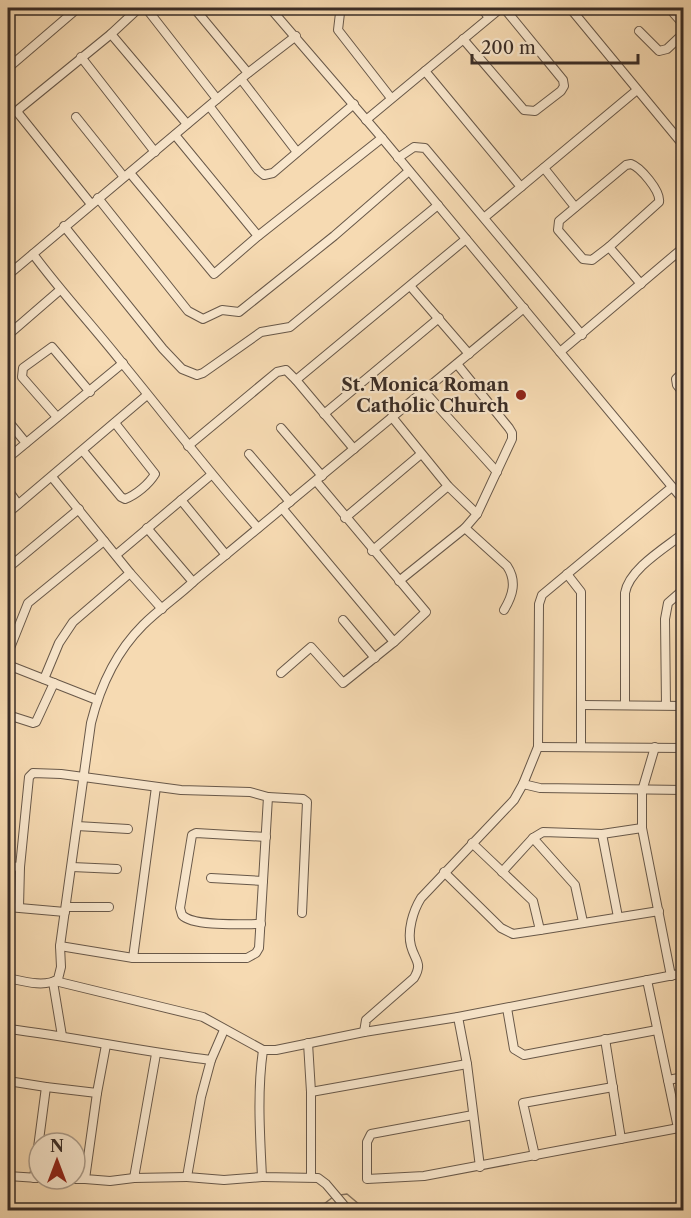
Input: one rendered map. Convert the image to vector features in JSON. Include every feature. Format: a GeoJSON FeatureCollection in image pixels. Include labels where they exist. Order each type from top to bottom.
{"type":"FeatureCollection","features":[{"type":"Feature","properties":{"kind":"street"},"geometry":{"type":"LineString","coordinates":[[8,68],[78,8]]}},
{"type":"Feature","properties":{"kind":"street"},"geometry":{"type":"LineString","coordinates":[[91,204],[18,112],[139,8]]}},
{"type":"Feature","properties":{"kind":"street"},"geometry":{"type":"LineString","coordinates":[[146,8],[218,99]]}},
{"type":"Feature","properties":{"kind":"street"},"geometry":{"type":"LineString","coordinates":[[194,8],[297,152]]}},
{"type":"Feature","properties":{"kind":"street"},"geometry":{"type":"LineString","coordinates":[[270,8],[354,104],[684,501]]}},
{"type":"Feature","properties":{"kind":"street"},"geometry":{"type":"LineString","coordinates":[[344,8],[337,24],[338,30],[392,98]]}},
{"type":"Feature","properties":{"kind":"street"},"geometry":{"type":"LineString","coordinates":[[481,8],[489,17]]}},
{"type":"Feature","properties":{"kind":"street"},"geometry":{"type":"LineString","coordinates":[[366,120],[489,17],[503,8],[563,80],[564,86],[561,91],[535,111],[524,110],[463,39]]}},
{"type":"Feature","properties":{"kind":"street"},"geometry":{"type":"LineString","coordinates":[[570,8],[684,146]]}},
{"type":"Feature","properties":{"kind":"street"},"geometry":{"type":"LineString","coordinates":[[669,8],[684,25]]}},
{"type":"Feature","properties":{"kind":"street"},"geometry":{"type":"LineString","coordinates":[[639,31],[659,51],[667,49],[684,33]]}},
{"type":"Feature","properties":{"kind":"street"},"geometry":{"type":"LineString","coordinates":[[111,33],[188,124]]}},
{"type":"Feature","properties":{"kind":"street"},"geometry":{"type":"LineString","coordinates":[[8,275],[244,76],[296,36]]}},
{"type":"Feature","properties":{"kind":"street"},"geometry":{"type":"LineString","coordinates":[[81,57],[155,152]]}},
{"type":"Feature","properties":{"kind":"street"},"geometry":{"type":"LineString","coordinates":[[425,71],[521,187]]}},
{"type":"Feature","properties":{"kind":"street"},"geometry":{"type":"LineString","coordinates":[[485,217],[637,90]]}},
{"type":"Feature","properties":{"kind":"street"},"geometry":{"type":"LineString","coordinates":[[210,107],[264,175],[273,173],[354,104]]}},
{"type":"Feature","properties":{"kind":"street"},"geometry":{"type":"LineString","coordinates":[[76,117],[214,274],[258,236],[382,138]]}},
{"type":"Feature","properties":{"kind":"street"},"geometry":{"type":"LineString","coordinates":[[175,135],[258,236]]}},
{"type":"Feature","properties":{"kind":"street"},"geometry":{"type":"LineString","coordinates":[[398,158],[414,147],[425,148],[582,334]]}},
{"type":"Feature","properties":{"kind":"street"},"geometry":{"type":"LineString","coordinates":[[628,164],[634,164],[659,193],[659,202],[609,247],[592,260],[586,260],[558,230],[559,221],[628,164]]}},
{"type":"Feature","properties":{"kind":"street"},"geometry":{"type":"LineString","coordinates":[[544,168],[575,207]]}},
{"type":"Feature","properties":{"kind":"street"},"geometry":{"type":"LineString","coordinates":[[98,198],[188,311],[203,319],[222,310],[239,312],[334,236],[408,171]]}},
{"type":"Feature","properties":{"kind":"street"},"geometry":{"type":"LineString","coordinates":[[64,226],[163,349],[182,369],[197,375],[261,332],[290,327],[438,205]]}},
{"type":"Feature","properties":{"kind":"street"},"geometry":{"type":"LineString","coordinates":[[296,380],[411,287],[466,239]]}},
{"type":"Feature","properties":{"kind":"street"},"geometry":{"type":"LineString","coordinates":[[609,247],[641,284]]}},
{"type":"Feature","properties":{"kind":"street"},"geometry":{"type":"LineString","coordinates":[[560,352],[684,248]]}},
{"type":"Feature","properties":{"kind":"street"},"geometry":{"type":"LineString","coordinates":[[33,254],[211,475],[258,528]]}},
{"type":"Feature","properties":{"kind":"street"},"geometry":{"type":"LineString","coordinates":[[411,287],[469,354]]}},
{"type":"Feature","properties":{"kind":"street"},"geometry":{"type":"LineString","coordinates":[[8,335],[60,290]]}},
{"type":"Feature","properties":{"kind":"street"},"geometry":{"type":"LineString","coordinates":[[62,1036],[54,982],[61,967],[60,946],[97,700],[111,670],[130,640],[193,582],[524,308]]}},
{"type":"Feature","properties":{"kind":"street"},"geometry":{"type":"LineString","coordinates":[[324,414],[439,318]]}},
{"type":"Feature","properties":{"kind":"street"},"geometry":{"type":"LineString","coordinates":[[57,417],[22,377],[23,368],[52,347],[90,392]]}},
{"type":"Feature","properties":{"kind":"street"},"geometry":{"type":"LineString","coordinates":[[8,458],[123,363]]}},
{"type":"Feature","properties":{"kind":"street"},"geometry":{"type":"LineString","coordinates":[[399,580],[465,528],[477,514],[512,439],[512,433],[457,364]]}},
{"type":"Feature","properties":{"kind":"street"},"geometry":{"type":"LineString","coordinates":[[188,446],[277,372],[286,370],[354,449]]}},
{"type":"Feature","properties":{"kind":"street"},"geometry":{"type":"LineString","coordinates":[[684,370],[676,379],[677,385],[684,394]]}},
{"type":"Feature","properties":{"kind":"street"},"geometry":{"type":"LineString","coordinates":[[424,391],[497,472]]}},
{"type":"Feature","properties":{"kind":"street"},"geometry":{"type":"LineString","coordinates":[[8,513],[147,395]]}},
{"type":"Feature","properties":{"kind":"street"},"geometry":{"type":"LineString","coordinates":[[392,417],[447,486],[477,514]]}},
{"type":"Feature","properties":{"kind":"street"},"geometry":{"type":"LineString","coordinates":[[8,421],[26,443]]}},
{"type":"Feature","properties":{"kind":"street"},"geometry":{"type":"LineString","coordinates":[[83,451],[121,497],[129,499],[138,492],[155,474],[115,423]]}},
{"type":"Feature","properties":{"kind":"street"},"geometry":{"type":"LineString","coordinates":[[281,428],[345,518],[426,612],[394,642],[343,683],[310,647],[281,673]]}},
{"type":"Feature","properties":{"kind":"street"},"geometry":{"type":"LineString","coordinates":[[249,454],[290,502]]}},
{"type":"Feature","properties":{"kind":"street"},"geometry":{"type":"LineString","coordinates":[[345,518],[421,454]]}},
{"type":"Feature","properties":{"kind":"street"},"geometry":{"type":"LineString","coordinates":[[116,555],[211,475]]}},
{"type":"Feature","properties":{"kind":"street"},"geometry":{"type":"LineString","coordinates":[[52,477],[162,609]]}},
{"type":"Feature","properties":{"kind":"street"},"geometry":{"type":"LineString","coordinates":[[372,551],[447,486]]}},
{"type":"Feature","properties":{"kind":"street"},"geometry":{"type":"LineString","coordinates":[[364,1032],[366,1020],[414,978],[419,970],[410,936],[413,918],[421,898],[514,800],[523,784],[538,747],[538,604],[542,595],[672,487]]}},
{"type":"Feature","properties":{"kind":"street"},"geometry":{"type":"LineString","coordinates":[[8,490],[18,504]]}},
{"type":"Feature","properties":{"kind":"street"},"geometry":{"type":"LineString","coordinates":[[181,500],[226,555]]}},
{"type":"Feature","properties":{"kind":"street"},"geometry":{"type":"LineString","coordinates":[[282,508],[394,642]]}},
{"type":"Feature","properties":{"kind":"street"},"geometry":{"type":"LineString","coordinates":[[8,568],[78,509]]}},
{"type":"Feature","properties":{"kind":"street"},"geometry":{"type":"LineString","coordinates":[[147,528],[193,582]]}},
{"type":"Feature","properties":{"kind":"street"},"geometry":{"type":"LineString","coordinates":[[465,528],[512,573],[513,589],[504,610]]}},
{"type":"Feature","properties":{"kind":"street"},"geometry":{"type":"LineString","coordinates":[[625,705],[625,593],[627,583],[636,571],[684,533]]}},
{"type":"Feature","properties":{"kind":"street"},"geometry":{"type":"LineString","coordinates":[[8,653],[28,603],[105,541]]}},
{"type":"Feature","properties":{"kind":"street"},"geometry":{"type":"LineString","coordinates":[[44,679],[59,643],[73,622],[130,573]]}},
{"type":"Feature","properties":{"kind":"street"},"geometry":{"type":"LineString","coordinates":[[567,574],[581,592],[581,746]]}},
{"type":"Feature","properties":{"kind":"street"},"geometry":{"type":"LineString","coordinates":[[666,705],[665,619],[668,603],[684,589]]}},
{"type":"Feature","properties":{"kind":"street"},"geometry":{"type":"LineString","coordinates":[[343,620],[375,658]]}},
{"type":"Feature","properties":{"kind":"street"},"geometry":{"type":"LineString","coordinates":[[8,665],[97,700]]}},
{"type":"Feature","properties":{"kind":"street"},"geometry":{"type":"LineString","coordinates":[[8,715],[36,722],[54,683]]}},
{"type":"Feature","properties":{"kind":"street"},"geometry":{"type":"LineString","coordinates":[[582,705],[684,706]]}},
{"type":"Feature","properties":{"kind":"street"},"geometry":{"type":"LineString","coordinates":[[538,747],[684,747]]}},
{"type":"Feature","properties":{"kind":"street"},"geometry":{"type":"LineString","coordinates":[[656,747],[642,791],[642,828],[671,976]]}},
{"type":"Feature","properties":{"kind":"street"},"geometry":{"type":"LineString","coordinates":[[19,907],[20,867],[29,777],[36,772],[156,787],[249,792],[268,797],[303,799],[307,802],[302,914]]}},
{"type":"Feature","properties":{"kind":"street"},"geometry":{"type":"LineString","coordinates":[[523,784],[540,788],[683,790],[684,807]]}},
{"type":"Feature","properties":{"kind":"street"},"geometry":{"type":"LineString","coordinates":[[133,958],[156,787]]}},
{"type":"Feature","properties":{"kind":"street"},"geometry":{"type":"LineString","coordinates":[[60,946],[133,958],[247,958],[256,953],[259,948],[261,924],[268,797]]}},
{"type":"Feature","properties":{"kind":"street"},"geometry":{"type":"LineString","coordinates":[[77,825],[128,829]]}},
{"type":"Feature","properties":{"kind":"street"},"geometry":{"type":"LineString","coordinates":[[502,872],[533,838],[543,832],[602,834],[642,828]]}},
{"type":"Feature","properties":{"kind":"street"},"geometry":{"type":"LineString","coordinates":[[261,924],[190,920],[182,915],[180,908],[192,835],[196,833],[266,837]]}},
{"type":"Feature","properties":{"kind":"street"},"geometry":{"type":"LineString","coordinates":[[602,834],[618,916]]}},
{"type":"Feature","properties":{"kind":"street"},"geometry":{"type":"LineString","coordinates":[[533,838],[575,885],[583,922]]}},
{"type":"Feature","properties":{"kind":"street"},"geometry":{"type":"LineString","coordinates":[[472,843],[533,901],[540,930]]}},
{"type":"Feature","properties":{"kind":"street"},"geometry":{"type":"LineString","coordinates":[[8,866],[20,867]]}},
{"type":"Feature","properties":{"kind":"street"},"geometry":{"type":"LineString","coordinates":[[72,867],[117,869]]}},
{"type":"Feature","properties":{"kind":"street"},"geometry":{"type":"LineString","coordinates":[[444,872],[501,928],[513,934],[659,910]]}},
{"type":"Feature","properties":{"kind":"street"},"geometry":{"type":"LineString","coordinates":[[211,878],[263,881]]}},
{"type":"Feature","properties":{"kind":"street"},"geometry":{"type":"LineString","coordinates":[[8,907],[66,909],[109,907]]}},
{"type":"Feature","properties":{"kind":"street"},"geometry":{"type":"LineString","coordinates":[[8,978],[43,983],[54,982],[203,1017],[263,1050],[276,1050],[684,973]]}},
{"type":"Feature","properties":{"kind":"street"},"geometry":{"type":"LineString","coordinates":[[473,1115],[371,1134],[367,1142],[367,1179],[424,1176],[480,1167],[681,1127],[668,1080],[647,980]]}},
{"type":"Feature","properties":{"kind":"street"},"geometry":{"type":"LineString","coordinates":[[507,1008],[514,1049],[524,1055],[657,1030]]}},
{"type":"Feature","properties":{"kind":"street"},"geometry":{"type":"LineString","coordinates":[[458,1017],[467,1064],[480,1167]]}},
{"type":"Feature","properties":{"kind":"street"},"geometry":{"type":"LineString","coordinates":[[8,1029],[62,1036],[156,1054],[211,1060]]}},
{"type":"Feature","properties":{"kind":"street"},"geometry":{"type":"LineString","coordinates":[[187,1177],[201,1097],[211,1060],[224,1030]]}},
{"type":"Feature","properties":{"kind":"street"},"geometry":{"type":"LineString","coordinates":[[605,1039],[621,1139]]}},
{"type":"Feature","properties":{"kind":"street"},"geometry":{"type":"LineString","coordinates":[[308,1043],[311,1092],[311,1178]]}},
{"type":"Feature","properties":{"kind":"street"},"geometry":{"type":"LineString","coordinates":[[87,1165],[106,1045]]}},
{"type":"Feature","properties":{"kind":"street"},"geometry":{"type":"LineString","coordinates":[[262,1177],[259,1113],[263,1050]]}},
{"type":"Feature","properties":{"kind":"street"},"geometry":{"type":"LineString","coordinates":[[134,1178],[156,1054]]}},
{"type":"Feature","properties":{"kind":"street"},"geometry":{"type":"LineString","coordinates":[[311,1092],[467,1064]]}},
{"type":"Feature","properties":{"kind":"street"},"geometry":{"type":"LineString","coordinates":[[668,1080],[684,1077]]}},
{"type":"Feature","properties":{"kind":"street"},"geometry":{"type":"LineString","coordinates":[[8,1080],[97,1093]]}},
{"type":"Feature","properties":{"kind":"street"},"geometry":{"type":"LineString","coordinates":[[41,1131],[46,1087]]}},
{"type":"Feature","properties":{"kind":"street"},"geometry":{"type":"LineString","coordinates":[[534,1156],[523,1103],[612,1088]]}},
{"type":"Feature","properties":{"kind":"street"},"geometry":{"type":"LineString","coordinates":[[8,1176],[27,1177]]}},
{"type":"Feature","properties":{"kind":"street"},"geometry":{"type":"LineString","coordinates":[[87,1179],[111,1181],[187,1177],[224,1180],[262,1177],[318,1178],[348,1210]]}},
{"type":"Feature","properties":{"kind":"waterway"},"geometry":{"type":"LineString","coordinates":[[340,1195],[347,1194],[366,1210]]}},
{"type":"Feature","properties":{"kind":"waterway"},"geometry":{"type":"LineString","coordinates":[[316,1210],[333,1197]]}},
{"type":"Feature","properties":{"kind":"place","name":"St. Monica Roman Catholic Church"},"geometry":{"type":"Point","coordinates":[521,395]}}]}
